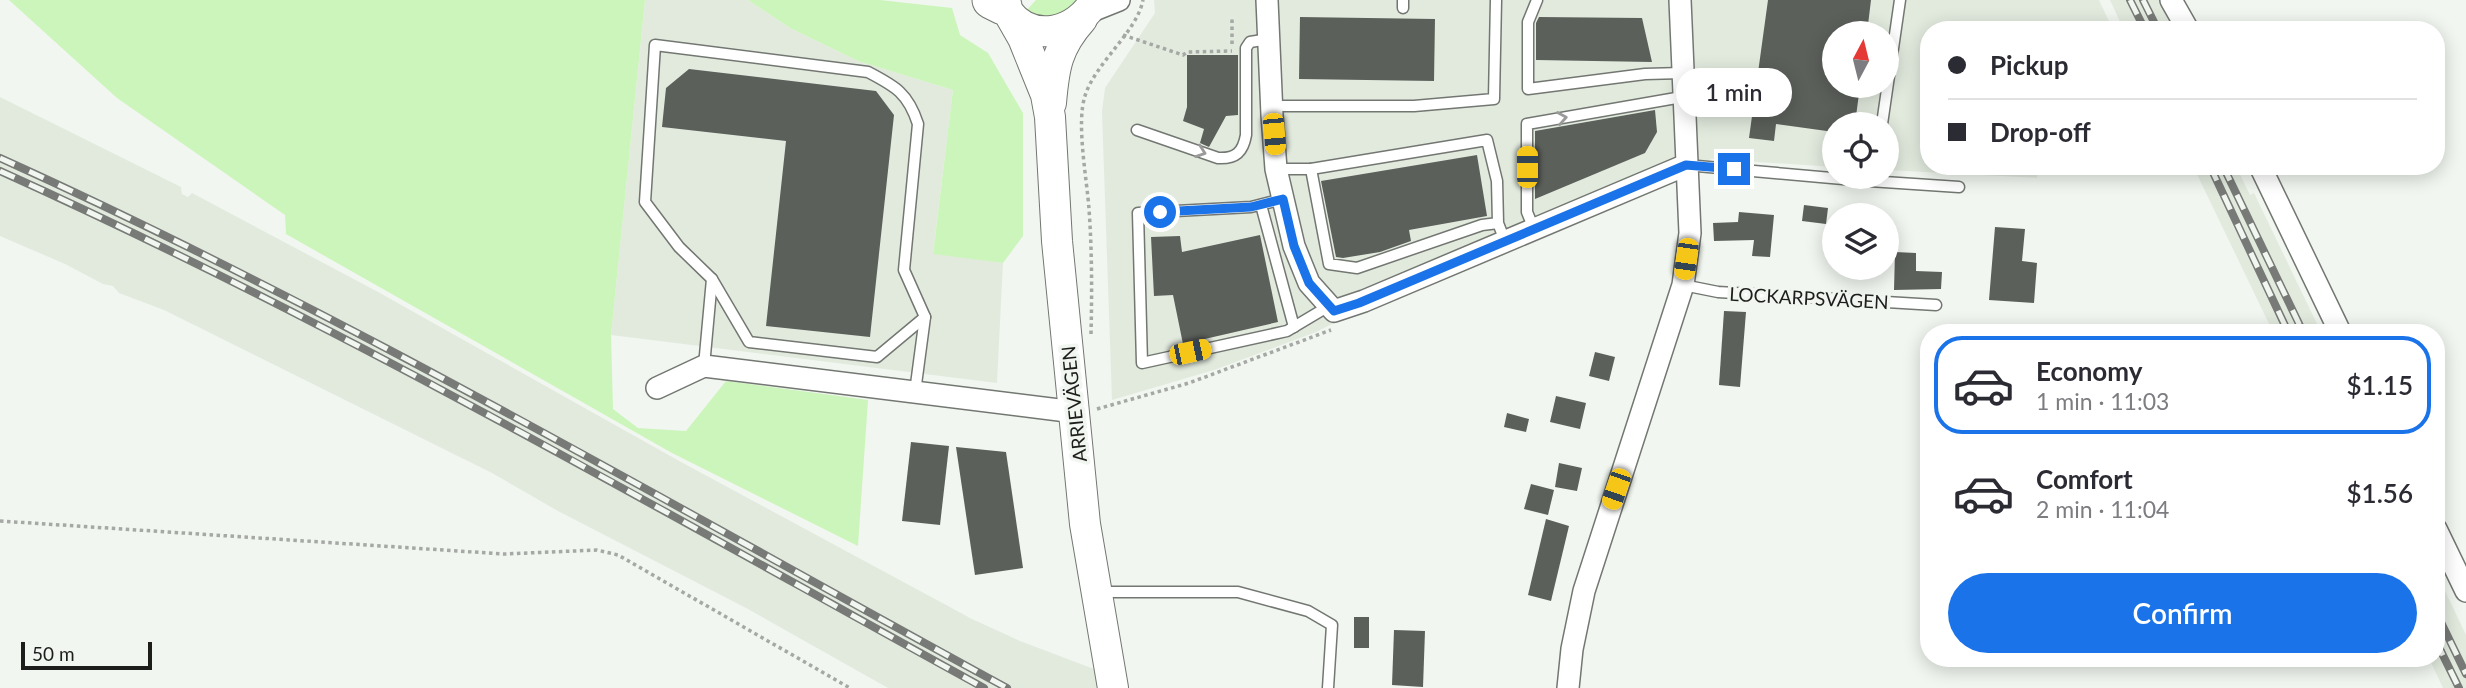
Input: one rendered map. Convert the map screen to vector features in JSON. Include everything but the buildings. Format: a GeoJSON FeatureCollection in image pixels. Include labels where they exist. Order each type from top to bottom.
{"type":"FeatureCollection","features":[{"type":"Feature","properties":{"kind":"main road"},"geometry":{"type":"LineString","coordinates":[[1002,6],[1021,24],[1046,32],[1071,26],[1088,10]]}},
{"type":"Feature","properties":{"kind":"main road","name":"ARRIEVÄGEN"},"geometry":{"type":"LineString","coordinates":[[1002,6],[1023,38],[1046,95],[1050,117],[1057,241],[1089,406],[1085,524],[1112,683]]}},
{"type":"Feature","properties":{"kind":"main road","name":"ARRIEVÄGEN"},"geometry":{"type":"LineString","coordinates":[[1050,117],[1053,78],[1060,51],[1069,34],[1088,10]]}},
{"type":"Feature","properties":{"kind":"street"},"geometry":{"type":"LineString","coordinates":[[1088,10],[1119,0]]}},
{"type":"Feature","properties":{"kind":"street"},"geometry":{"type":"LineString","coordinates":[[1267,0],[1276,169],[1294,246],[1309,283],[1334,311],[1359,303],[1501,232],[1534,229],[1686,165]]}},
{"type":"Feature","properties":{"kind":"street"},"geometry":{"type":"LineString","coordinates":[[1568,688],[1572,649],[1584,592],[1683,285],[1690,233],[1682,97],[1680,0]]}},
{"type":"Feature","properties":{"kind":"street"},"geometry":{"type":"LineString","coordinates":[[2171,0],[2183,21]]}},
{"type":"Feature","properties":{"kind":"street"},"geometry":{"type":"LineString","coordinates":[[2264,175],[2336,324]]}},
{"type":"Feature","properties":{"kind":"street"},"geometry":{"type":"LineString","coordinates":[[657,388],[704,366],[915,392],[1089,406]]}},
{"type":"Feature","properties":{"kind":"street"},"geometry":{"type":"LineString","coordinates":[[2445,548],[2466,591]]}},
{"type":"Feature","properties":{"kind":"lane"},"geometry":{"type":"LineString","coordinates":[[1272,106],[1414,106],[1494,99],[1496,0]]}},
{"type":"Feature","properties":{"kind":"lane"},"geometry":{"type":"LineString","coordinates":[[1537,0],[1528,22],[1528,89],[1682,72]]}},
{"type":"Feature","properties":{"kind":"lane"},"geometry":{"type":"LineString","coordinates":[[1884,112],[1900,0]]}},
{"type":"Feature","properties":{"kind":"lane"},"geometry":{"type":"LineString","coordinates":[[1137,130],[1218,158],[1228,159],[1237,155],[1244,147],[1246,135],[1246,48],[1250,42],[1269,39]]}},
{"type":"Feature","properties":{"kind":"lane"},"geometry":{"type":"LineString","coordinates":[[915,392],[925,317],[904,270],[918,124],[913,106],[897,87],[868,72],[655,45],[645,202],[679,247],[712,279],[749,342],[877,357],[925,317]]}},
{"type":"Feature","properties":{"kind":"lane"},"geometry":{"type":"LineString","coordinates":[[1534,229],[1527,212],[1527,124],[1682,97]]}},
{"type":"Feature","properties":{"kind":"lane"},"geometry":{"type":"LineString","coordinates":[[1276,169],[1311,169],[1487,140],[1497,181],[1501,232],[1482,225],[1357,268],[1329,264],[1311,169]]}},
{"type":"Feature","properties":{"kind":"lane"},"geometry":{"type":"LineString","coordinates":[[1686,165],[1822,175]]}},
{"type":"Feature","properties":{"kind":"lane"},"geometry":{"type":"LineString","coordinates":[[1899,182],[1959,187]]}},
{"type":"Feature","properties":{"kind":"lane"},"geometry":{"type":"LineString","coordinates":[[1283,199],[1251,207],[1138,213],[1142,363],[1287,331],[1329,306]]}},
{"type":"Feature","properties":{"kind":"lane"},"geometry":{"type":"LineString","coordinates":[[1261,205],[1294,327]]}},
{"type":"Feature","properties":{"kind":"lane"},"geometry":{"type":"LineString","coordinates":[[704,366],[712,279]]}},
{"type":"Feature","properties":{"kind":"lane","name":"LOCKARPSVÄGEN"},"geometry":{"type":"LineString","coordinates":[[1683,285],[1718,292],[1936,305]]}},
{"type":"Feature","properties":{"kind":"lane"},"geometry":{"type":"LineString","coordinates":[[1097,592],[1238,592],[1308,611],[1332,625],[1328,688]]}},
{"type":"Feature","properties":{"kind":"path"},"geometry":{"type":"LineString","coordinates":[[1091,337],[1090,214],[1082,120],[1084,98],[1091,83],[1135,20],[1143,0]]}},
{"type":"Feature","properties":{"kind":"path"},"geometry":{"type":"LineString","coordinates":[[1123,35],[1183,55],[1187,52],[1232,52],[1232,18]]}},
{"type":"Feature","properties":{"kind":"path"},"geometry":{"type":"LineString","coordinates":[[0,521],[504,554],[597,550],[618,555],[850,688]]}},
{"type":"Feature","properties":{"kind":"shaded area"},"geometry":{"type":"Polygon","coordinates":[[[645,0],[748,0],[790,28],[858,61],[953,90],[933,253],[1003,263],[997,383],[611,335],[645,0]]]}},
{"type":"Feature","properties":{"kind":"shaded area"},"geometry":{"type":"Polygon","coordinates":[[[1154,0],[2099,0],[2109,21],[1920,21],[1920,172],[1899,171],[1899,112],[1822,112],[1822,166],[1712,159],[1654,176],[1516,232],[1316,332],[1214,370],[1112,400],[1102,112],[1105,88],[1155,13],[1154,0]]]}},
{"type":"Feature","properties":{"kind":"shaded area"},"geometry":{"type":"Polygon","coordinates":[[[2110,0],[2162,0],[2172,21],[2120,21],[2110,0]]]}},
{"type":"Feature","properties":{"kind":"shaded area"},"geometry":{"type":"Polygon","coordinates":[[[0,97],[181,187],[182,194],[188,197],[192,193],[378,292],[681,462],[972,619],[1020,641],[1094,669],[1121,688],[888,688],[748,609],[558,511],[492,473],[164,310],[119,293],[113,286],[103,284],[0,236],[0,97]]]}},
{"type":"Feature","properties":{"kind":"shaded area"},"geometry":{"type":"Polygon","coordinates":[[[1981,175],[2037,175],[2037,178],[1981,175]]]}},
{"type":"Feature","properties":{"kind":"shaded area"},"geometry":{"type":"Polygon","coordinates":[[[2197,175],[2240,175],[2250,195],[2254,193],[2317,324],[2269,324],[2197,175]]]}},
{"type":"Feature","properties":{"kind":"shaded area"},"geometry":{"type":"Polygon","coordinates":[[[2445,591],[2466,635],[2466,688],[2443,688],[2433,667],[2445,667],[2445,591]]]}},
{"type":"Feature","properties":{"kind":"green space"},"geometry":{"type":"Polygon","coordinates":[[[9,0],[645,0],[611,335],[613,409],[638,428],[686,431],[726,381],[868,400],[858,546],[672,453],[286,234],[285,215],[117,98],[9,0]]]}},
{"type":"Feature","properties":{"kind":"green space"},"geometry":{"type":"Polygon","coordinates":[[[748,0],[880,0],[952,8],[960,35],[988,53],[1023,113],[1023,236],[1003,263],[933,254],[953,90],[858,61],[790,28],[748,0]]]}},
{"type":"Feature","properties":{"kind":"green space"},"geometry":{"type":"Polygon","coordinates":[[[1036,0],[1078,0],[1066,11],[1048,16],[1026,11],[1036,0]]]}},
{"type":"Feature","properties":{"kind":"railway"},"geometry":{"type":"LineString","coordinates":[[2130,0],[2140,21]]}},
{"type":"Feature","properties":{"kind":"railway"},"geometry":{"type":"LineString","coordinates":[[2143,0],[2154,21]]}},
{"type":"Feature","properties":{"kind":"railway"},"geometry":{"type":"LineString","coordinates":[[0,158],[129,218],[383,347],[1007,688]]}},
{"type":"Feature","properties":{"kind":"railway"},"geometry":{"type":"LineString","coordinates":[[0,171],[251,291],[374,354],[984,688]]}},
{"type":"Feature","properties":{"kind":"railway"},"geometry":{"type":"LineString","coordinates":[[2214,175],[2284,324]]}},
{"type":"Feature","properties":{"kind":"railway"},"geometry":{"type":"LineString","coordinates":[[2227,175],[2299,324]]}},
{"type":"Feature","properties":{"kind":"railway"},"geometry":{"type":"LineString","coordinates":[[2445,631],[2466,674]]}},
{"type":"Feature","properties":{"kind":"railway"},"geometry":{"type":"LineString","coordinates":[[2445,659],[2459,688]]}},
{"type":"Feature","properties":{"kind":"route"},"geometry":{"type":"LineString","coordinates":[[1160,212],[1251,207],[1283,199],[1294,246],[1309,283],[1334,311],[1359,303],[1686,165],[1734,169]]}}]}
